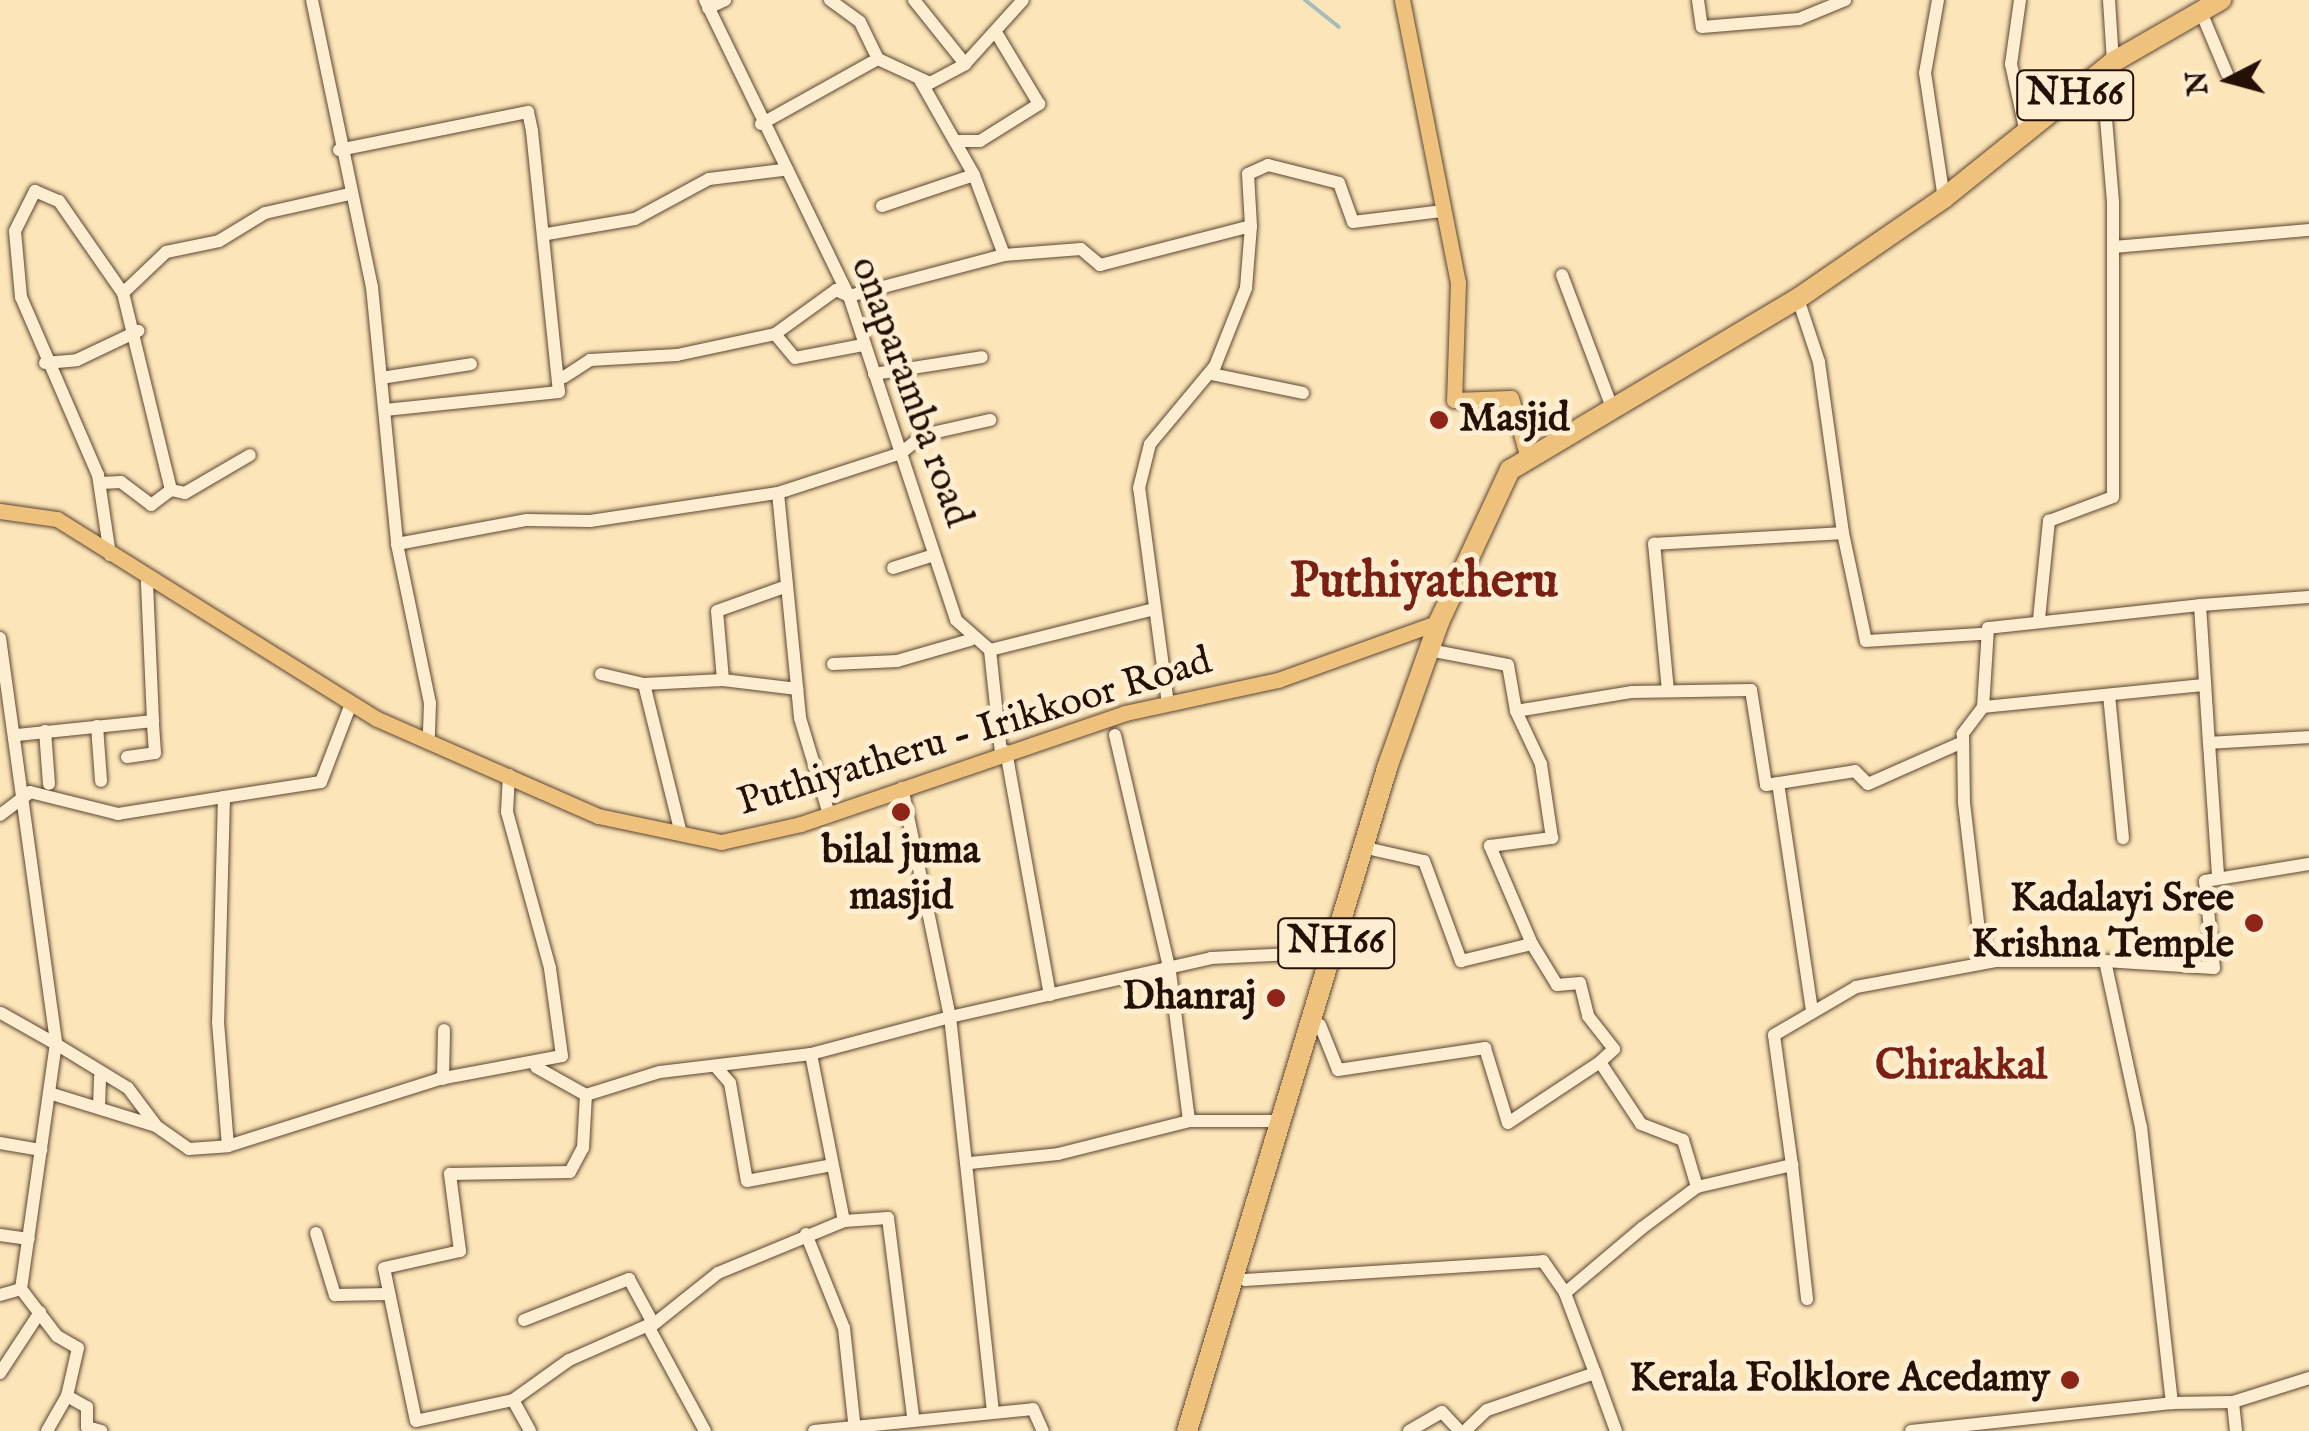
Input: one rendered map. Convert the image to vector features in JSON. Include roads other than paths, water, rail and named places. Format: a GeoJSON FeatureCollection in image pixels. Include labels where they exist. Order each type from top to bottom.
{"type":"FeatureCollection","features":[{"type":"Feature","properties":{"kind":"highway","name":"NH66"},"geometry":{"type":"LineString","coordinates":[[1187,1431],[1240,1280],[1316,1021],[1434,651],[1526,460],[1578,439],[1799,304],[2026,134],[2107,67],[2221,0]]}},
{"type":"Feature","properties":{"kind":"highway","name":"NH66"},"geometry":{"type":"LineString","coordinates":[[1434,651],[1439,622],[1526,460],[1612,407],[1799,304]]}},
{"type":"Feature","properties":{"kind":"highway","name":"NH66"},"geometry":{"type":"LineString","coordinates":[[1200,1431],[1282,1121],[1316,1021],[1333,952],[1370,849]]}},
{"type":"Feature","properties":{"kind":"main road"},"geometry":{"type":"LineString","coordinates":[[1402,0],[1460,310],[1454,400],[1510,398],[1526,460]]}},
{"type":"Feature","properties":{"kind":"main road","name":"Puthiyatheru - Irikkoor Road"},"geometry":{"type":"LineString","coordinates":[[0,510],[57,519],[147,582],[351,704],[429,741],[598,816],[721,842],[828,814],[1003,752],[1168,704],[1278,680],[1439,622]]}},
{"type":"Feature","properties":{"kind":"street"},"geometry":{"type":"LineString","coordinates":[[312,0],[381,378],[397,544],[430,703],[429,741]]}},
{"type":"Feature","properties":{"kind":"street"},"geometry":{"type":"LineString","coordinates":[[706,4],[725,0]]}},
{"type":"Feature","properties":{"kind":"street"},"geometry":{"type":"LineString","coordinates":[[830,0],[860,22],[878,59],[920,80],[974,175],[1004,254]]}},
{"type":"Feature","properties":{"kind":"street"},"geometry":{"type":"LineString","coordinates":[[914,0],[965,64]]}},
{"type":"Feature","properties":{"kind":"street"},"geometry":{"type":"LineString","coordinates":[[920,80],[965,64],[998,34],[1023,0]]}},
{"type":"Feature","properties":{"kind":"street"},"geometry":{"type":"LineString","coordinates":[[1698,0],[1702,28],[1798,19],[1844,0]]}},
{"type":"Feature","properties":{"kind":"street"},"geometry":{"type":"LineString","coordinates":[[1938,0],[1926,73],[1940,200]]}},
{"type":"Feature","properties":{"kind":"street"},"geometry":{"type":"LineString","coordinates":[[2020,0],[2011,64],[2026,134]]}},
{"type":"Feature","properties":{"kind":"street"},"geometry":{"type":"LineString","coordinates":[[2039,619],[2049,521],[2113,497],[2114,247],[2107,67],[2109,0]]}},
{"type":"Feature","properties":{"kind":"street","name":"onaparamba road"},"geometry":{"type":"LineString","coordinates":[[706,4],[782,170],[849,296],[934,556],[970,640]]}},
{"type":"Feature","properties":{"kind":"street"},"geometry":{"type":"LineString","coordinates":[[2202,12],[2227,74]]}},
{"type":"Feature","properties":{"kind":"street"},"geometry":{"type":"LineString","coordinates":[[957,141],[980,140],[1038,104],[998,34]]}},
{"type":"Feature","properties":{"kind":"street"},"geometry":{"type":"LineString","coordinates":[[761,124],[878,59]]}},
{"type":"Feature","properties":{"kind":"street"},"geometry":{"type":"LineString","coordinates":[[339,150],[528,112],[564,377],[559,392],[502,404],[385,410]]}},
{"type":"Feature","properties":{"kind":"street"},"geometry":{"type":"LineString","coordinates":[[1168,704],[1137,518],[1146,457],[1212,374],[1246,288],[1252,226],[1249,171],[1286,163],[1311,182],[1339,183],[1353,222],[1444,211]]}},
{"type":"Feature","properties":{"kind":"street"},"geometry":{"type":"LineString","coordinates":[[547,234],[634,219],[709,179],[782,170]]}},
{"type":"Feature","properties":{"kind":"street"},"geometry":{"type":"LineString","coordinates":[[882,206],[974,175]]}},
{"type":"Feature","properties":{"kind":"street"},"geometry":{"type":"LineString","coordinates":[[110,555],[100,483],[45,363],[16,272],[15,231],[35,192],[59,201],[123,292],[138,331],[171,490]]}},
{"type":"Feature","properties":{"kind":"street"},"geometry":{"type":"LineString","coordinates":[[123,292],[166,252],[219,242],[265,213],[349,194]]}},
{"type":"Feature","properties":{"kind":"street"},"geometry":{"type":"LineString","coordinates":[[564,377],[590,360],[676,355],[774,334],[836,290],[849,296],[1004,254],[1081,248],[1100,265],[1252,226]]}},
{"type":"Feature","properties":{"kind":"street"},"geometry":{"type":"LineString","coordinates":[[2114,247],[2309,230]]}},
{"type":"Feature","properties":{"kind":"street"},"geometry":{"type":"LineString","coordinates":[[1562,275],[1612,407]]}},
{"type":"Feature","properties":{"kind":"street"},"geometry":{"type":"LineString","coordinates":[[1799,304],[1819,362],[1844,533],[1866,642],[1982,634],[2039,619],[2309,597]]}},
{"type":"Feature","properties":{"kind":"street"},"geometry":{"type":"LineString","coordinates":[[45,363],[77,360],[138,331]]}},
{"type":"Feature","properties":{"kind":"street"},"geometry":{"type":"LineString","coordinates":[[774,334],[795,358],[863,346]]}},
{"type":"Feature","properties":{"kind":"street"},"geometry":{"type":"LineString","coordinates":[[874,374],[982,356]]}},
{"type":"Feature","properties":{"kind":"street"},"geometry":{"type":"LineString","coordinates":[[381,378],[472,364]]}},
{"type":"Feature","properties":{"kind":"street"},"geometry":{"type":"LineString","coordinates":[[1212,374],[1303,392]]}},
{"type":"Feature","properties":{"kind":"street"},"geometry":{"type":"LineString","coordinates":[[397,544],[778,493],[900,453],[923,434],[990,420]]}},
{"type":"Feature","properties":{"kind":"street"},"geometry":{"type":"LineString","coordinates":[[171,490],[184,493],[250,455]]}},
{"type":"Feature","properties":{"kind":"street"},"geometry":{"type":"LineString","coordinates":[[100,483],[120,482],[151,506],[171,490]]}},
{"type":"Feature","properties":{"kind":"street"},"geometry":{"type":"LineString","coordinates":[[778,493],[797,689],[828,814]]}},
{"type":"Feature","properties":{"kind":"street"},"geometry":{"type":"LineString","coordinates":[[1668,691],[1654,544],[1844,533]]}},
{"type":"Feature","properties":{"kind":"street"},"geometry":{"type":"LineString","coordinates":[[893,568],[934,556]]}},
{"type":"Feature","properties":{"kind":"street"},"geometry":{"type":"LineString","coordinates":[[127,757],[155,753],[147,582]]}},
{"type":"Feature","properties":{"kind":"street"},"geometry":{"type":"LineString","coordinates":[[723,680],[717,611],[787,586]]}},
{"type":"Feature","properties":{"kind":"street"},"geometry":{"type":"LineString","coordinates":[[2200,604],[2218,874]]}},
{"type":"Feature","properties":{"kind":"street"},"geometry":{"type":"LineString","coordinates":[[833,664],[897,661],[970,640],[990,650],[1151,610]]}},
{"type":"Feature","properties":{"kind":"street"},"geometry":{"type":"LineString","coordinates":[[1516,710],[1668,691],[1751,690],[1766,784],[1854,772],[1868,784],[1963,742],[1984,708],[1982,634]]}},
{"type":"Feature","properties":{"kind":"street"},"geometry":{"type":"LineString","coordinates":[[0,638],[17,735],[56,1044],[22,1290],[78,1348],[68,1396],[48,1431]]}},
{"type":"Feature","properties":{"kind":"street"},"geometry":{"type":"LineString","coordinates":[[990,650],[1003,752],[1050,995]]}},
{"type":"Feature","properties":{"kind":"street"},"geometry":{"type":"LineString","coordinates":[[1316,1021],[1338,1070],[1485,1048],[1508,1123],[1614,1049],[1588,1016],[1580,982],[1557,985],[1532,944],[1490,846],[1552,838],[1541,764],[1516,710],[1508,665],[1434,651]]}},
{"type":"Feature","properties":{"kind":"street"},"geometry":{"type":"LineString","coordinates":[[601,674],[644,684],[723,680],[797,689]]}},
{"type":"Feature","properties":{"kind":"street"},"geometry":{"type":"LineString","coordinates":[[644,684],[681,834]]}},
{"type":"Feature","properties":{"kind":"street"},"geometry":{"type":"LineString","coordinates":[[1984,708],[2205,685]]}},
{"type":"Feature","properties":{"kind":"street"},"geometry":{"type":"LineString","coordinates":[[2109,695],[2124,838]]}},
{"type":"Feature","properties":{"kind":"street"},"geometry":{"type":"LineString","coordinates":[[23,793],[118,814],[321,782],[351,704]]}},
{"type":"Feature","properties":{"kind":"street"},"geometry":{"type":"LineString","coordinates":[[17,735],[153,721]]}},
{"type":"Feature","properties":{"kind":"street"},"geometry":{"type":"LineString","coordinates":[[96,726],[101,782]]}},
{"type":"Feature","properties":{"kind":"street"},"geometry":{"type":"LineString","coordinates":[[45,732],[48,784]]}},
{"type":"Feature","properties":{"kind":"street"},"geometry":{"type":"LineString","coordinates":[[1115,735],[1170,972],[1190,1121]]}},
{"type":"Feature","properties":{"kind":"street"},"geometry":{"type":"LineString","coordinates":[[2209,743],[2309,737]]}},
{"type":"Feature","properties":{"kind":"street"},"geometry":{"type":"LineString","coordinates":[[1963,742],[1979,931],[1996,962]]}},
{"type":"Feature","properties":{"kind":"street"},"geometry":{"type":"LineString","coordinates":[[48,1094],[156,1126],[188,1148],[228,1146],[443,1079],[536,1067],[562,1056],[550,968],[507,812],[509,775]]}},
{"type":"Feature","properties":{"kind":"street"},"geometry":{"type":"LineString","coordinates":[[1778,783],[1812,1012]]}},
{"type":"Feature","properties":{"kind":"street"},"geometry":{"type":"LineString","coordinates":[[902,788],[950,1016],[970,1163],[993,1412]]}},
{"type":"Feature","properties":{"kind":"street"},"geometry":{"type":"LineString","coordinates":[[0,815],[23,793]]}},
{"type":"Feature","properties":{"kind":"street"},"geometry":{"type":"LineString","coordinates":[[224,797],[218,1022],[228,1146]]}},
{"type":"Feature","properties":{"kind":"street"},"geometry":{"type":"LineString","coordinates":[[1370,849],[1424,861],[1461,960],[1532,944]]}},
{"type":"Feature","properties":{"kind":"street"},"geometry":{"type":"LineString","coordinates":[[1808,1299],[1774,1036],[1856,987],[1996,962],[2105,961],[2214,968],[2205,881],[2218,874],[2309,864]]}},
{"type":"Feature","properties":{"kind":"street"},"geometry":{"type":"LineString","coordinates":[[536,1067],[586,1095],[660,1072],[811,1054],[950,1016],[1170,972],[1211,958],[1333,952]]}},
{"type":"Feature","properties":{"kind":"street"},"geometry":{"type":"LineString","coordinates":[[2105,961],[2141,1128],[2172,1403]]}},
{"type":"Feature","properties":{"kind":"street"},"geometry":{"type":"LineString","coordinates":[[0,1014],[56,1044],[100,1077],[128,1088],[156,1126]]}},
{"type":"Feature","properties":{"kind":"street"},"geometry":{"type":"LineString","coordinates":[[443,1079],[444,1030]]}},
{"type":"Feature","properties":{"kind":"street"},"geometry":{"type":"LineString","coordinates":[[811,1054],[844,1220]]}},
{"type":"Feature","properties":{"kind":"street"},"geometry":{"type":"LineString","coordinates":[[1600,1062],[1641,1124],[1682,1140],[1697,1187]]}},
{"type":"Feature","properties":{"kind":"street"},"geometry":{"type":"LineString","coordinates":[[717,1068],[730,1083],[747,1181],[832,1165]]}},
{"type":"Feature","properties":{"kind":"street"},"geometry":{"type":"LineString","coordinates":[[99,1107],[100,1077]]}},
{"type":"Feature","properties":{"kind":"street"},"geometry":{"type":"LineString","coordinates":[[586,1095],[583,1148],[570,1172],[450,1174],[460,1251],[384,1268],[414,1426],[513,1400],[568,1360],[653,1323],[718,1273],[806,1234],[844,1220],[888,1218],[913,1416]]}},
{"type":"Feature","properties":{"kind":"street"},"geometry":{"type":"LineString","coordinates":[[970,1163],[1058,1154],[1190,1121],[1282,1121]]}},
{"type":"Feature","properties":{"kind":"street"},"geometry":{"type":"LineString","coordinates":[[0,1143],[42,1150]]}},
{"type":"Feature","properties":{"kind":"street"},"geometry":{"type":"LineString","coordinates":[[1566,1293],[1697,1187],[1792,1165]]}},
{"type":"Feature","properties":{"kind":"street"},"geometry":{"type":"LineString","coordinates":[[316,1233],[336,1295],[388,1294]]}},
{"type":"Feature","properties":{"kind":"street"},"geometry":{"type":"LineString","coordinates":[[806,1234],[844,1328],[854,1422]]}},
{"type":"Feature","properties":{"kind":"street"},"geometry":{"type":"LineString","coordinates":[[0,1235],[29,1238]]}},
{"type":"Feature","properties":{"kind":"street"},"geometry":{"type":"LineString","coordinates":[[1240,1280],[1543,1261],[1566,1293],[1616,1431]]}},
{"type":"Feature","properties":{"kind":"street"},"geometry":{"type":"LineString","coordinates":[[524,1320],[629,1279],[705,1431]]}},
{"type":"Feature","properties":{"kind":"street"},"geometry":{"type":"LineString","coordinates":[[0,1295],[22,1290]]}},
{"type":"Feature","properties":{"kind":"street"},"geometry":{"type":"LineString","coordinates":[[0,1373],[40,1312]]}},
{"type":"Feature","properties":{"kind":"street"},"geometry":{"type":"LineString","coordinates":[[1409,1431],[1442,1412],[1463,1431],[1487,1410],[1595,1373]]}},
{"type":"Feature","properties":{"kind":"street"},"geometry":{"type":"LineString","coordinates":[[1911,1431],[2172,1403],[2233,1402],[2309,1378]]}},
{"type":"Feature","properties":{"kind":"street"},"geometry":{"type":"LineString","coordinates":[[68,1396],[87,1407],[86,1427],[101,1431]]}},
{"type":"Feature","properties":{"kind":"street"},"geometry":{"type":"LineString","coordinates":[[513,1400],[530,1431]]}},
{"type":"Feature","properties":{"kind":"street"},"geometry":{"type":"LineString","coordinates":[[2233,1402],[2236,1431]]}},
{"type":"Feature","properties":{"kind":"street"},"geometry":{"type":"LineString","coordinates":[[814,1431],[913,1416],[1034,1409],[1043,1431]]}},
{"type":"Feature","properties":{"kind":"waterway"},"geometry":{"type":"LineString","coordinates":[[1305,0],[1339,27]]}},
{"type":"Feature","properties":{"kind":"place","name":"Masjid"},"geometry":{"type":"Point","coordinates":[1439,420]}},
{"type":"Feature","properties":{"kind":"place","name":"bilal juma masjid"},"geometry":{"type":"Point","coordinates":[901,812]}},
{"type":"Feature","properties":{"kind":"place","name":"Kadalayi Sree Krishna Temple"},"geometry":{"type":"Point","coordinates":[2254,923]}},
{"type":"Feature","properties":{"kind":"place","name":"Dhanraj"},"geometry":{"type":"Point","coordinates":[1276,998]}},
{"type":"Feature","properties":{"kind":"place","name":"Kerala Folklore Acedamy"},"geometry":{"type":"Point","coordinates":[2070,1380]}},
{"type":"Feature","properties":{"kind":"district","name":"Puthiyatheru"},"geometry":{"type":"Point","coordinates":[1424,583]}},
{"type":"Feature","properties":{"kind":"district","name":"Chirakkal"},"geometry":{"type":"Point","coordinates":[1961,1067]}}]}
